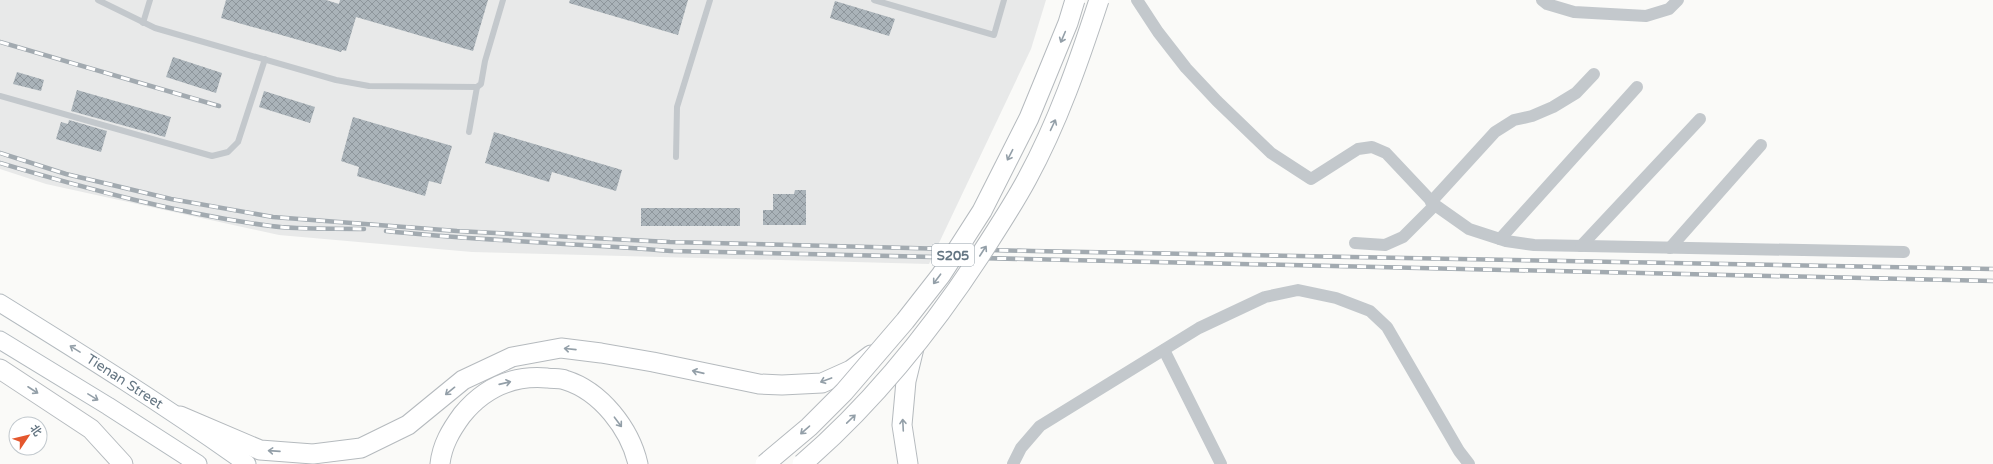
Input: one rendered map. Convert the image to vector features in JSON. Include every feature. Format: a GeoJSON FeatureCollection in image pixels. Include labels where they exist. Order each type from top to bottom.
{"type":"FeatureCollection","features":[{"type":"Feature","properties":{"kind":"main road","name":"S205"},"geometry":{"type":"LineString","coordinates":[[765,464],[809,427],[839,397],[883,346],[940,275],[982,211],[1029,118],[1068,23],[1075,0]]}},
{"type":"Feature","properties":{"kind":"main road","name":"S205"},"geometry":{"type":"LineString","coordinates":[[802,464],[857,412],[914,348],[930,329],[961,284],[1028,178],[1060,108],[1082,52],[1099,0]]}},
{"type":"Feature","properties":{"kind":"main road","name":"Tienan Street"},"geometry":{"type":"LineString","coordinates":[[0,303],[180,416],[248,464]]}},
{"type":"Feature","properties":{"kind":"main road"},"geometry":{"type":"LineString","coordinates":[[0,340],[108,406],[198,464]]}},
{"type":"Feature","properties":{"kind":"main road"},"geometry":{"type":"LineString","coordinates":[[180,416],[260,450],[313,454],[361,448],[408,425],[463,380],[512,357],[561,348],[601,352],[752,383],[782,385],[822,383],[851,370],[883,346]]}},
{"type":"Feature","properties":{"kind":"main road"},"geometry":{"type":"LineString","coordinates":[[908,464],[902,425],[906,381],[914,348]]}},
{"type":"Feature","properties":{"kind":"main road"},"geometry":{"type":"LineString","coordinates":[[0,369],[91,429],[123,464]]}},
{"type":"Feature","properties":{"kind":"main road"},"geometry":{"type":"LineString","coordinates":[[440,464],[441,453],[452,429],[475,400],[499,384],[534,377],[565,380],[592,394],[611,412],[626,432],[638,464]]}},
{"type":"Feature","properties":{"kind":"street"},"geometry":{"type":"LineString","coordinates":[[1137,0],[1158,32],[1186,68],[1217,101],[1271,153],[1311,180],[1358,149],[1372,147],[1386,152],[1433,203],[1469,229],[1500,239],[1534,245],[1904,252]]}},
{"type":"Feature","properties":{"kind":"street"},"geometry":{"type":"LineString","coordinates":[[1542,0],[1548,4],[1574,12],[1646,16],[1669,9],[1678,0]]}},
{"type":"Feature","properties":{"kind":"street"},"geometry":{"type":"LineString","coordinates":[[1355,243],[1385,245],[1404,237],[1495,132],[1514,120],[1532,116],[1553,107],[1576,93],[1594,74]]}},
{"type":"Feature","properties":{"kind":"street"},"geometry":{"type":"LineString","coordinates":[[1500,239],[1637,87]]}},
{"type":"Feature","properties":{"kind":"street"},"geometry":{"type":"LineString","coordinates":[[1581,246],[1700,119]]}},
{"type":"Feature","properties":{"kind":"street"},"geometry":{"type":"LineString","coordinates":[[1670,248],[1761,145]]}},
{"type":"Feature","properties":{"kind":"street"},"geometry":{"type":"LineString","coordinates":[[1013,464],[1021,448],[1040,426],[1199,328],[1265,297],[1298,290],[1336,298],[1370,311],[1387,327],[1459,451],[1469,464]]}},
{"type":"Feature","properties":{"kind":"street"},"geometry":{"type":"LineString","coordinates":[[1164,350],[1221,464]]}},
{"type":"Feature","properties":{"kind":"lane"},"geometry":{"type":"LineString","coordinates":[[98,0],[155,28],[336,80],[369,86],[477,87]]}},
{"type":"Feature","properties":{"kind":"lane"},"geometry":{"type":"LineString","coordinates":[[143,23],[150,0]]}},
{"type":"Feature","properties":{"kind":"lane"},"geometry":{"type":"LineString","coordinates":[[468,132],[477,87],[481,84],[485,62],[503,0]]}},
{"type":"Feature","properties":{"kind":"lane"},"geometry":{"type":"LineString","coordinates":[[676,157],[677,107],[710,0]]}},
{"type":"Feature","properties":{"kind":"lane"},"geometry":{"type":"LineString","coordinates":[[874,0],[994,35],[1004,0]]}},
{"type":"Feature","properties":{"kind":"lane"},"geometry":{"type":"LineString","coordinates":[[0,96],[212,156],[228,152],[238,142],[265,60]]}},
{"type":"Feature","properties":{"kind":"shaded area"},"geometry":{"type":"Polygon","coordinates":[[[0,0],[1046,0],[1031,49],[929,264],[472,252],[279,235],[46,184],[0,169],[0,0]]]}},
{"type":"Feature","properties":{"kind":"building"},"geometry":{"type":"Polygon","coordinates":[[[226,0],[326,0],[339,4],[340,0],[488,0],[473,51],[356,17],[346,51],[342,50],[341,52],[221,18],[226,0]]]}},
{"type":"Feature","properties":{"kind":"building"},"geometry":{"type":"Polygon","coordinates":[[[570,0],[688,0],[678,35],[569,3],[570,0]]]}},
{"type":"Feature","properties":{"kind":"building"},"geometry":{"type":"Polygon","coordinates":[[[835,1],[895,19],[889,36],[830,18],[835,1]]]}},
{"type":"Feature","properties":{"kind":"building"},"geometry":{"type":"Polygon","coordinates":[[[173,57],[222,73],[216,93],[166,77],[173,57]]]}},
{"type":"Feature","properties":{"kind":"building"},"geometry":{"type":"Polygon","coordinates":[[[17,72],[44,80],[41,91],[13,84],[17,72]]]}},
{"type":"Feature","properties":{"kind":"building"},"geometry":{"type":"Polygon","coordinates":[[[77,90],[171,117],[165,137],[71,111],[77,90]]]}},
{"type":"Feature","properties":{"kind":"building"},"geometry":{"type":"Polygon","coordinates":[[[264,91],[315,107],[310,123],[259,107],[264,91]]]}},
{"type":"Feature","properties":{"kind":"building"},"geometry":{"type":"Polygon","coordinates":[[[353,117],[452,146],[441,184],[429,181],[425,196],[357,176],[359,167],[341,161],[353,117]]]}},
{"type":"Feature","properties":{"kind":"building"},"geometry":{"type":"Polygon","coordinates":[[[69,120],[107,131],[101,152],[56,139],[61,122],[68,124],[69,120]]]}},
{"type":"Feature","properties":{"kind":"building"},"geometry":{"type":"Polygon","coordinates":[[[494,132],[622,170],[616,191],[552,172],[549,182],[485,163],[494,132]]]}},
{"type":"Feature","properties":{"kind":"building"},"geometry":{"type":"Polygon","coordinates":[[[795,190],[806,190],[806,225],[763,225],[763,210],[773,210],[773,194],[794,194],[795,190]]]}},
{"type":"Feature","properties":{"kind":"building"},"geometry":{"type":"Polygon","coordinates":[[[641,208],[740,208],[740,226],[641,226],[641,208]]]}},
{"type":"Feature","properties":{"kind":"railway"},"geometry":{"type":"LineString","coordinates":[[0,42],[219,106]]}},
{"type":"Feature","properties":{"kind":"railway"},"geometry":{"type":"LineString","coordinates":[[0,153],[66,174],[171,199],[273,217],[457,231],[670,242],[1032,251],[1993,269]]}},
{"type":"Feature","properties":{"kind":"railway"},"geometry":{"type":"LineString","coordinates":[[0,163],[134,200],[202,215],[282,227],[364,229]]}},
{"type":"Feature","properties":{"kind":"railway"},"geometry":{"type":"LineString","coordinates":[[386,231],[671,251],[1993,281]]}}]}
